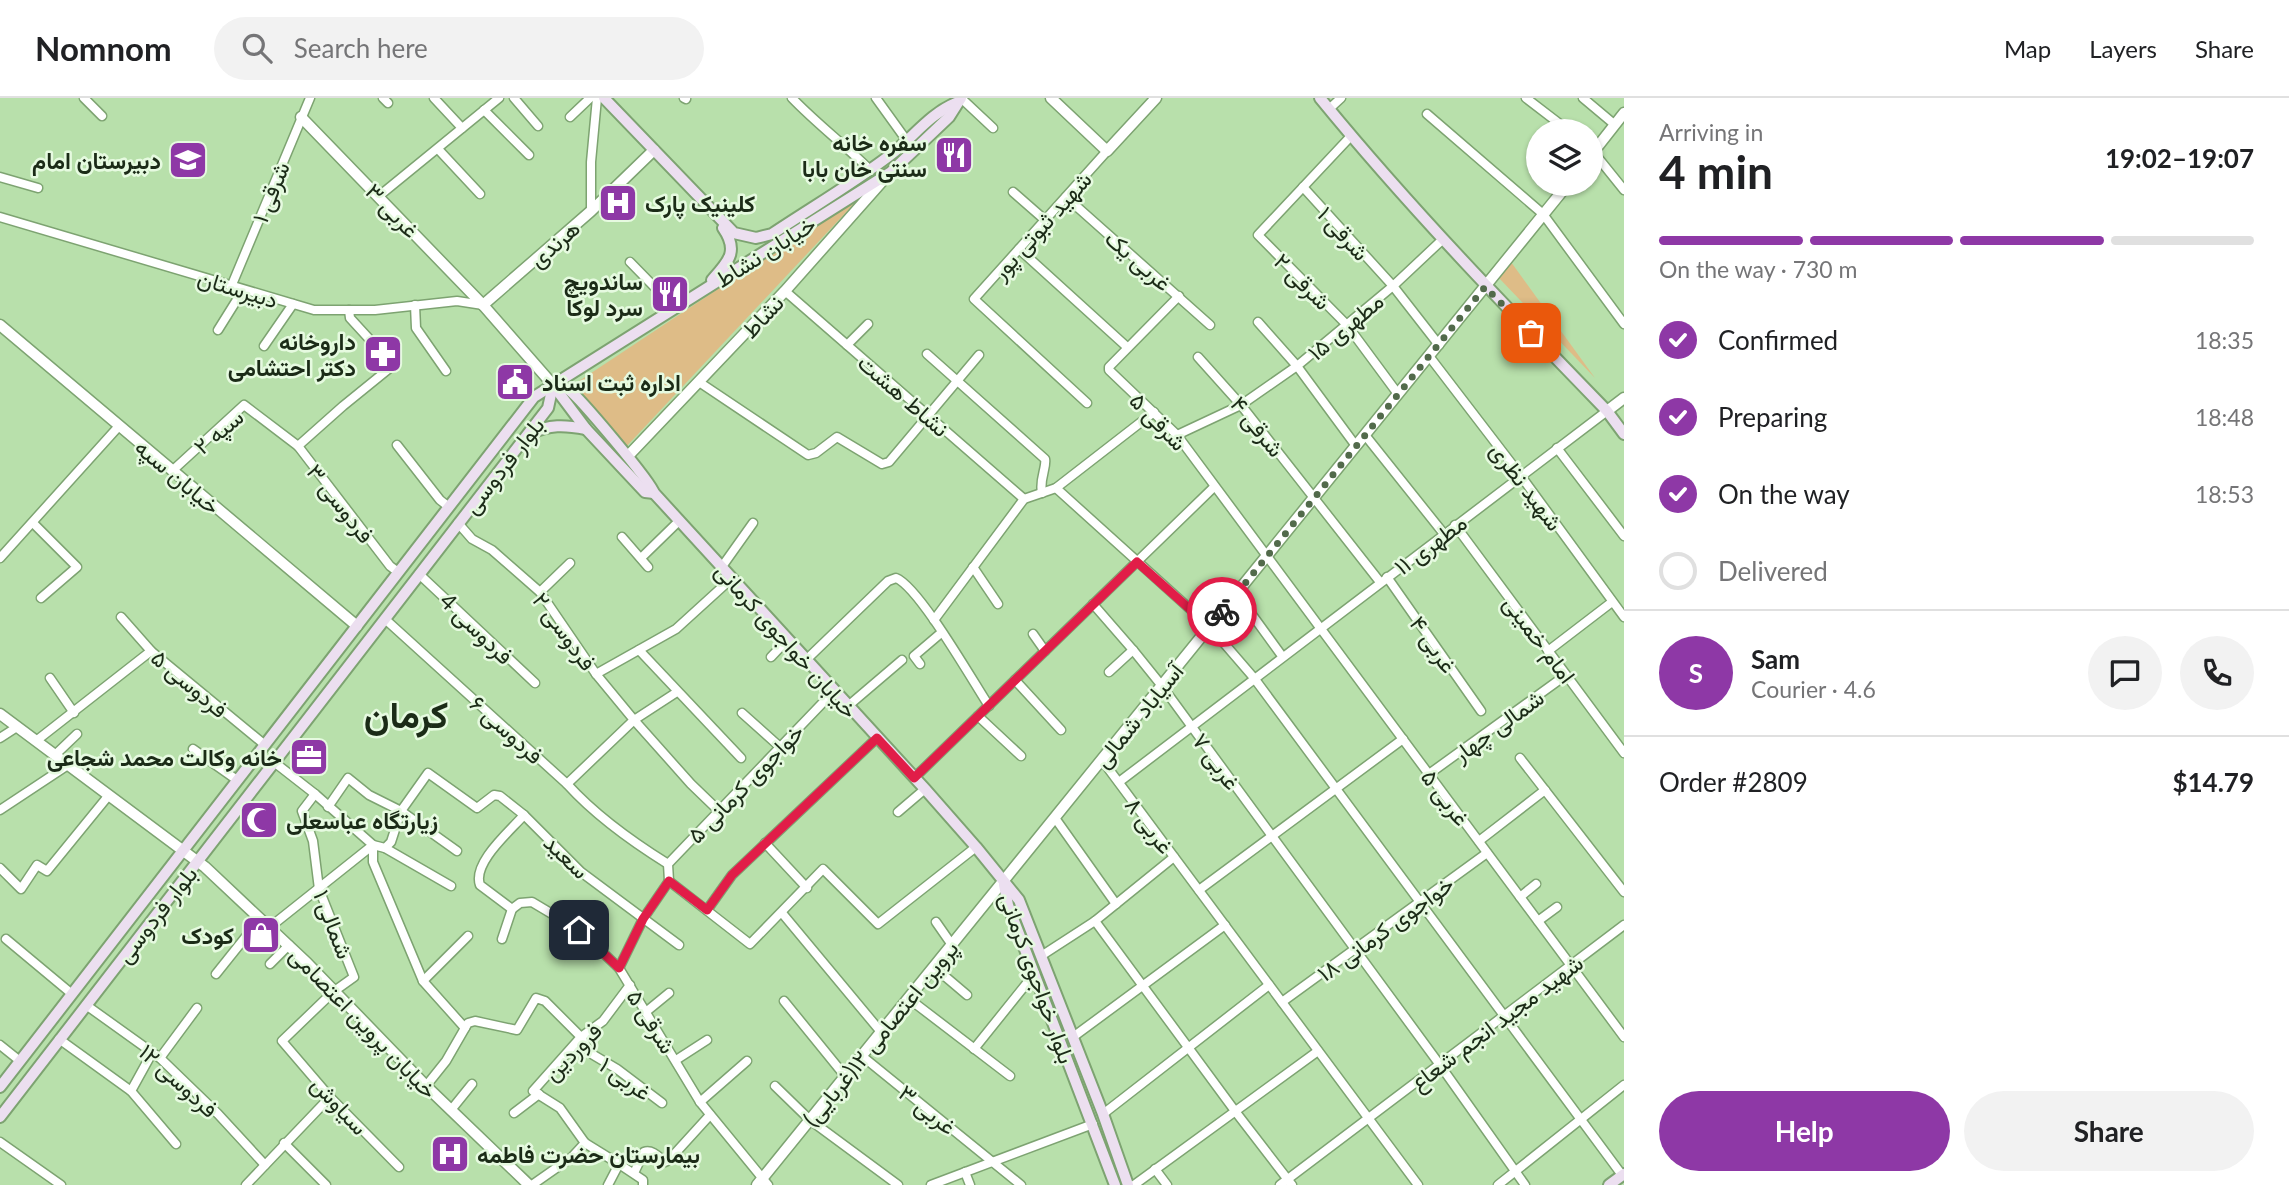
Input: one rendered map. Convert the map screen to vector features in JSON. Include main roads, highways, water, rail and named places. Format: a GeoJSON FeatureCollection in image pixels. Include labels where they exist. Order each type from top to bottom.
{"type":"FeatureCollection","features":[{"type":"Feature","properties":{"kind":"main road"},"geometry":{"type":"LineString","coordinates":[[604,98],[713,214],[734,233],[756,238],[772,234],[870,170],[940,110],[959,100]]}},
{"type":"Feature","properties":{"kind":"main road"},"geometry":{"type":"LineString","coordinates":[[1321,98],[1442,240],[1607,411],[1624,434]]}},
{"type":"Feature","properties":{"kind":"main road","name":"خیابان نشاط"},"geometry":{"type":"LineString","coordinates":[[553,385],[891,172],[949,117],[959,100]]}},
{"type":"Feature","properties":{"kind":"main road"},"geometry":{"type":"LineString","coordinates":[[705,288],[727,262],[732,247],[730,238],[713,214]]}},
{"type":"Feature","properties":{"kind":"main road"},"geometry":{"type":"LineString","coordinates":[[553,385],[569,390],[628,456],[652,486],[654,493],[645,492],[586,429],[553,385]]}},
{"type":"Feature","properties":{"kind":"main road","name":"بلوار فردوسی"},"geometry":{"type":"LineString","coordinates":[[0,1117],[548,408],[553,385]]}},
{"type":"Feature","properties":{"kind":"main road","name":"بلوار فردوسی"},"geometry":{"type":"LineString","coordinates":[[0,1087],[534,397],[553,385]]}},
{"type":"Feature","properties":{"kind":"main road"},"geometry":{"type":"LineString","coordinates":[[525,438],[549,426],[567,425],[586,429]]}},
{"type":"Feature","properties":{"kind":"main road","name":"خیابان خواجوی کرمانی"},"geometry":{"type":"LineString","coordinates":[[654,493],[925,789],[1003,882]]}},
{"type":"Feature","properties":{"kind":"main road"},"geometry":{"type":"LineString","coordinates":[[356,626],[370,637]]}},
{"type":"Feature","properties":{"kind":"main road","name":"بلوار خواجوی کرمانی"},"geometry":{"type":"LineString","coordinates":[[1003,882],[1019,900],[1128,1185]]}},
{"type":"Feature","properties":{"kind":"main road","name":"بلوار خواجوی کرمانی"},"geometry":{"type":"LineString","coordinates":[[1003,882],[1008,905],[1115,1185]]}},
{"type":"Feature","properties":{"kind":"main road"},"geometry":{"type":"LineString","coordinates":[[1609,1185],[1623,1174]]}},
{"type":"Feature","properties":{"kind":"place","name":"سفره خانه سنتی خان بابا"},"geometry":{"type":"Point","coordinates":[954,155]}},
{"type":"Feature","properties":{"kind":"place","name":"دبیرستان امام"},"geometry":{"type":"Point","coordinates":[188,160]}},
{"type":"Feature","properties":{"kind":"place","name":"کلینیک پارک"},"geometry":{"type":"Point","coordinates":[618,203]}},
{"type":"Feature","properties":{"kind":"place","name":"ساندویچ سرد لوکا"},"geometry":{"type":"Point","coordinates":[670,294]}},
{"type":"Feature","properties":{"kind":"place","name":"داروخانه دکتر احتشامی"},"geometry":{"type":"Point","coordinates":[383,354]}},
{"type":"Feature","properties":{"kind":"place","name":"اداره ثبت اسناد"},"geometry":{"type":"Point","coordinates":[515,382]}},
{"type":"Feature","properties":{"kind":"place","name":"خانه وکالت محمد شجاعی"},"geometry":{"type":"Point","coordinates":[309,757]}},
{"type":"Feature","properties":{"kind":"place","name":"زیارتگاه عباسعلی"},"geometry":{"type":"Point","coordinates":[259,820]}},
{"type":"Feature","properties":{"kind":"place","name":"کودک"},"geometry":{"type":"Point","coordinates":[261,935]}},
{"type":"Feature","properties":{"kind":"place","name":"بیمارستان حضرت فاطمه"},"geometry":{"type":"Point","coordinates":[450,1154]}},
{"type":"Feature","properties":{"kind":"district","name":"کرمان"},"geometry":{"type":"Point","coordinates":[406,713]}}]}
